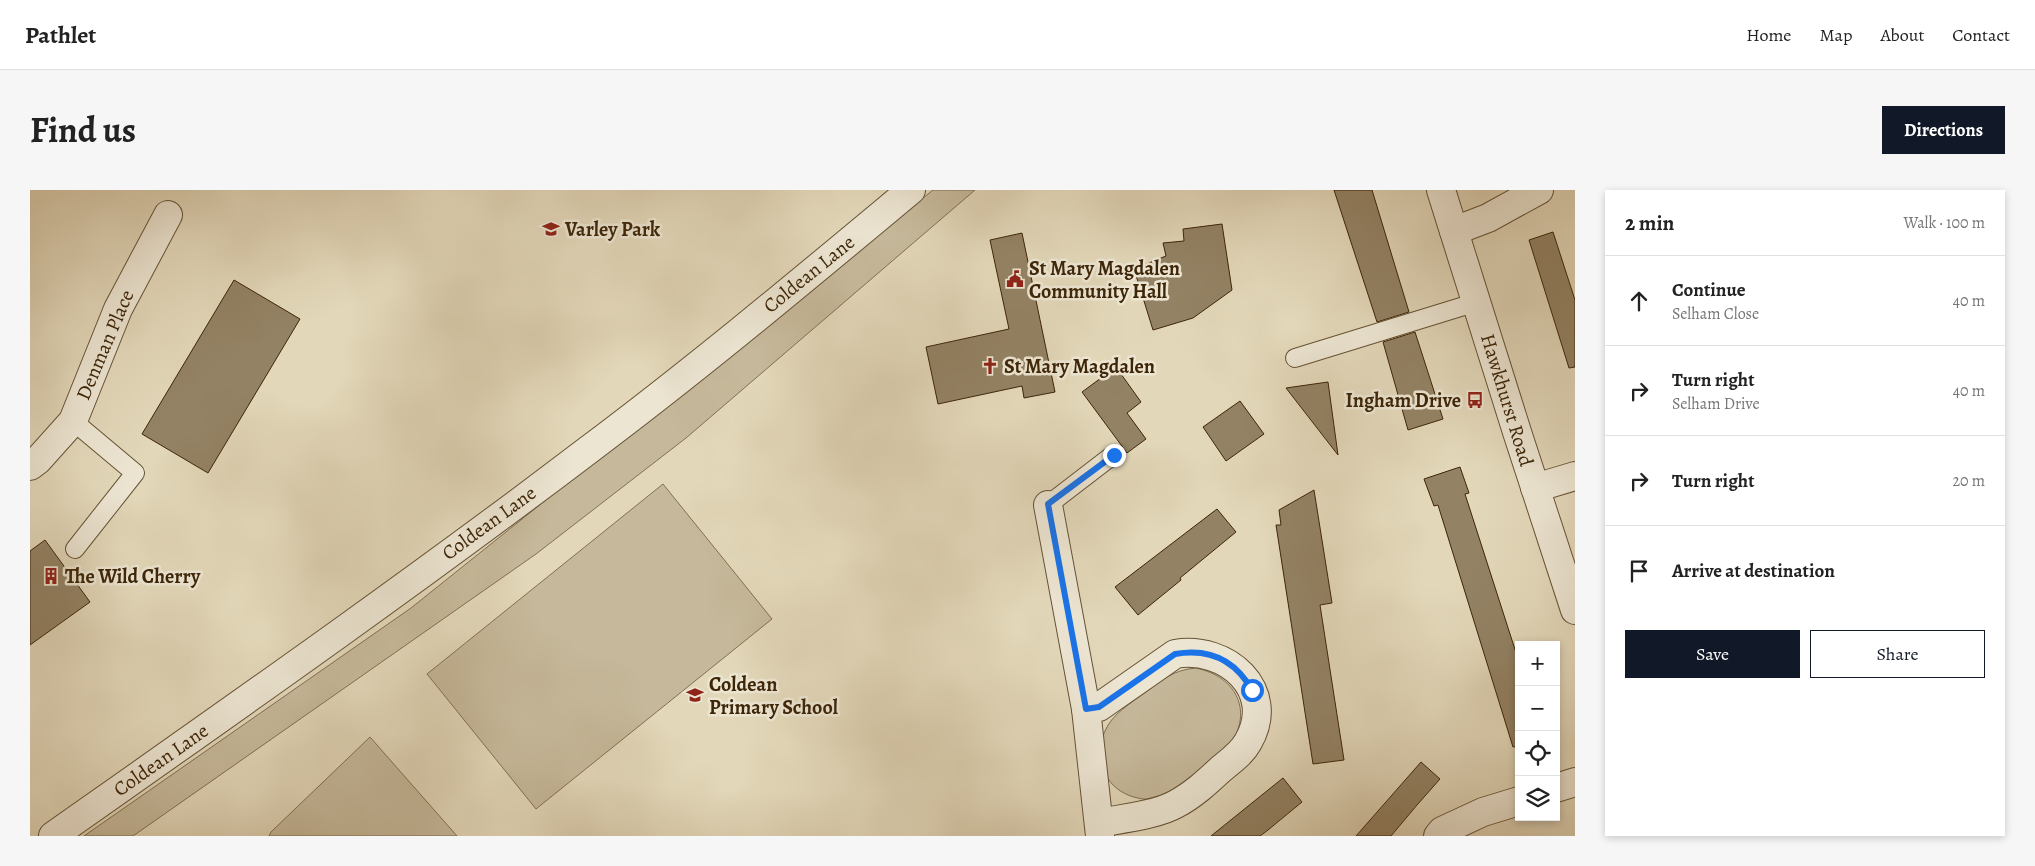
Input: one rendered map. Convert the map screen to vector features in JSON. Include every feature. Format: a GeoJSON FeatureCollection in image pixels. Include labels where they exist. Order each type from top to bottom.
{"type":"FeatureCollection","features":[{"type":"Feature","properties":{"kind":"street","name":"Coldean Lane"},"geometry":{"type":"LineString","coordinates":[[52,836],[269,684],[588,450],[807,276],[911,190]]}},
{"type":"Feature","properties":{"kind":"street","name":"Hawkhurst Road"},"geometry":{"type":"LineString","coordinates":[[1441,190],[1575,610]]}},
{"type":"Feature","properties":{"kind":"street"},"geometry":{"type":"LineString","coordinates":[[1454,231],[1488,218],[1539,190]]}},
{"type":"Feature","properties":{"kind":"street","name":"Denman Place"},"geometry":{"type":"LineString","coordinates":[[30,466],[38,460],[73,421],[118,309],[168,215]]}},
{"type":"Feature","properties":{"kind":"street"},"geometry":{"type":"LineString","coordinates":[[1535,488],[1575,476]]}},
{"type":"Feature","properties":{"kind":"street"},"geometry":{"type":"LineString","coordinates":[[1048,504],[1086,709],[1099,829],[1176,805],[1205,784],[1247,744],[1254,724],[1255,701],[1246,680],[1230,664],[1207,654],[1185,652],[1175,654],[1099,707],[1086,709]]}},
{"type":"Feature","properties":{"kind":"street"},"geometry":{"type":"LineString","coordinates":[[1560,787],[1575,782]]}},
{"type":"Feature","properties":{"kind":"street"},"geometry":{"type":"LineString","coordinates":[[1438,836],[1442,831],[1483,812],[1515,802]]}},
{"type":"Feature","properties":{"kind":"lane"},"geometry":{"type":"LineString","coordinates":[[1295,358],[1477,302]]}},
{"type":"Feature","properties":{"kind":"lane"},"geometry":{"type":"LineString","coordinates":[[73,421],[135,473],[76,549]]}},
{"type":"Feature","properties":{"kind":"lane"},"geometry":{"type":"LineString","coordinates":[[1048,504],[1114,455]]}},
{"type":"Feature","properties":{"kind":"shaded area"},"geometry":{"type":"Polygon","coordinates":[[[933,190],[975,190],[686,438],[536,554],[133,836],[84,836],[411,608],[933,190]]]}},
{"type":"Feature","properties":{"kind":"shaded area"},"geometry":{"type":"Polygon","coordinates":[[[663,484],[772,619],[536,809],[427,674],[663,484]]]}},
{"type":"Feature","properties":{"kind":"shaded area"},"geometry":{"type":"Polygon","coordinates":[[[1196,668],[1222,679],[1238,698],[1240,722],[1236,735],[1228,748],[1171,794],[1162,798],[1143,799],[1124,793],[1116,788],[1104,771],[1102,740],[1108,725],[1122,709],[1164,679],[1175,673],[1196,668]]]}},
{"type":"Feature","properties":{"kind":"shaded area"},"geometry":{"type":"Polygon","coordinates":[[[370,737],[457,836],[269,836],[271,832],[370,737]]]}},
{"type":"Feature","properties":{"kind":"building"},"geometry":{"type":"Polygon","coordinates":[[[1334,190],[1372,190],[1409,312],[1377,322],[1334,190]]]}},
{"type":"Feature","properties":{"kind":"building"},"geometry":{"type":"Polygon","coordinates":[[[1222,224],[1232,290],[1193,318],[1153,330],[1134,269],[1166,256],[1163,243],[1184,241],[1183,229],[1222,224]]]}},
{"type":"Feature","properties":{"kind":"building"},"geometry":{"type":"Polygon","coordinates":[[[1553,232],[1575,300],[1575,367],[1569,368],[1529,240],[1553,232]]]}},
{"type":"Feature","properties":{"kind":"building","name":"St Mary Magdalen"},"geometry":{"type":"Polygon","coordinates":[[[1022,233],[1055,392],[1024,398],[1022,386],[938,404],[926,347],[1009,329],[990,240],[1022,233]]]}},
{"type":"Feature","properties":{"kind":"building"},"geometry":{"type":"Polygon","coordinates":[[[234,280],[300,319],[208,473],[142,434],[234,280]]]}},
{"type":"Feature","properties":{"kind":"building"},"geometry":{"type":"Polygon","coordinates":[[[1415,332],[1443,419],[1408,430],[1383,342],[1415,332]]]}},
{"type":"Feature","properties":{"kind":"building"},"geometry":{"type":"Polygon","coordinates":[[[1116,367],[1141,402],[1127,413],[1146,439],[1127,453],[1082,392],[1116,367]]]}},
{"type":"Feature","properties":{"kind":"building"},"geometry":{"type":"Polygon","coordinates":[[[1328,382],[1338,455],[1286,388],[1328,382]]]}},
{"type":"Feature","properties":{"kind":"building"},"geometry":{"type":"Polygon","coordinates":[[[1240,401],[1264,434],[1226,461],[1203,427],[1240,401]]]}},
{"type":"Feature","properties":{"kind":"building"},"geometry":{"type":"Polygon","coordinates":[[[1460,467],[1469,493],[1465,494],[1515,650],[1515,747],[1513,747],[1438,505],[1434,506],[1424,479],[1460,467]]]}},
{"type":"Feature","properties":{"kind":"building"},"geometry":{"type":"Polygon","coordinates":[[[1314,490],[1332,603],[1320,605],[1344,760],[1313,764],[1276,525],[1281,525],[1279,510],[1314,490]]]}},
{"type":"Feature","properties":{"kind":"building"},"geometry":{"type":"Polygon","coordinates":[[[1217,509],[1236,532],[1138,615],[1115,587],[1217,509]]]}},
{"type":"Feature","properties":{"kind":"building","name":"The Wild Cherry"},"geometry":{"type":"Polygon","coordinates":[[[45,540],[90,602],[30,645],[30,551],[45,540]]]}},
{"type":"Feature","properties":{"kind":"building"},"geometry":{"type":"Polygon","coordinates":[[[1421,762],[1440,779],[1391,836],[1356,836],[1421,762]]]}},
{"type":"Feature","properties":{"kind":"building"},"geometry":{"type":"Polygon","coordinates":[[[1283,778],[1302,802],[1268,830],[1260,836],[1211,836],[1283,778]]]}},
{"type":"Feature","properties":{"kind":"place","name":"Varley Park"},"geometry":{"type":"Point","coordinates":[551,229]}},
{"type":"Feature","properties":{"kind":"place","name":"St Mary Magdalen Community Hall"},"geometry":{"type":"Point","coordinates":[1015,279]}},
{"type":"Feature","properties":{"kind":"place","name":"St Mary Magdalen"},"geometry":{"type":"Point","coordinates":[990,366]}},
{"type":"Feature","properties":{"kind":"place","name":"Ingham Drive"},"geometry":{"type":"Point","coordinates":[1475,400]}},
{"type":"Feature","properties":{"kind":"place","name":"The Wild Cherry"},"geometry":{"type":"Point","coordinates":[51,576]}},
{"type":"Feature","properties":{"kind":"place","name":"Coldean Primary School"},"geometry":{"type":"Point","coordinates":[695,695]}},
{"type":"Feature","properties":{"kind":"route"},"geometry":{"type":"LineString","coordinates":[[1114,455],[1048,504],[1086,709],[1099,707],[1175,654],[1185,652],[1207,654],[1230,664],[1239,671],[1252,690]]}}]}
